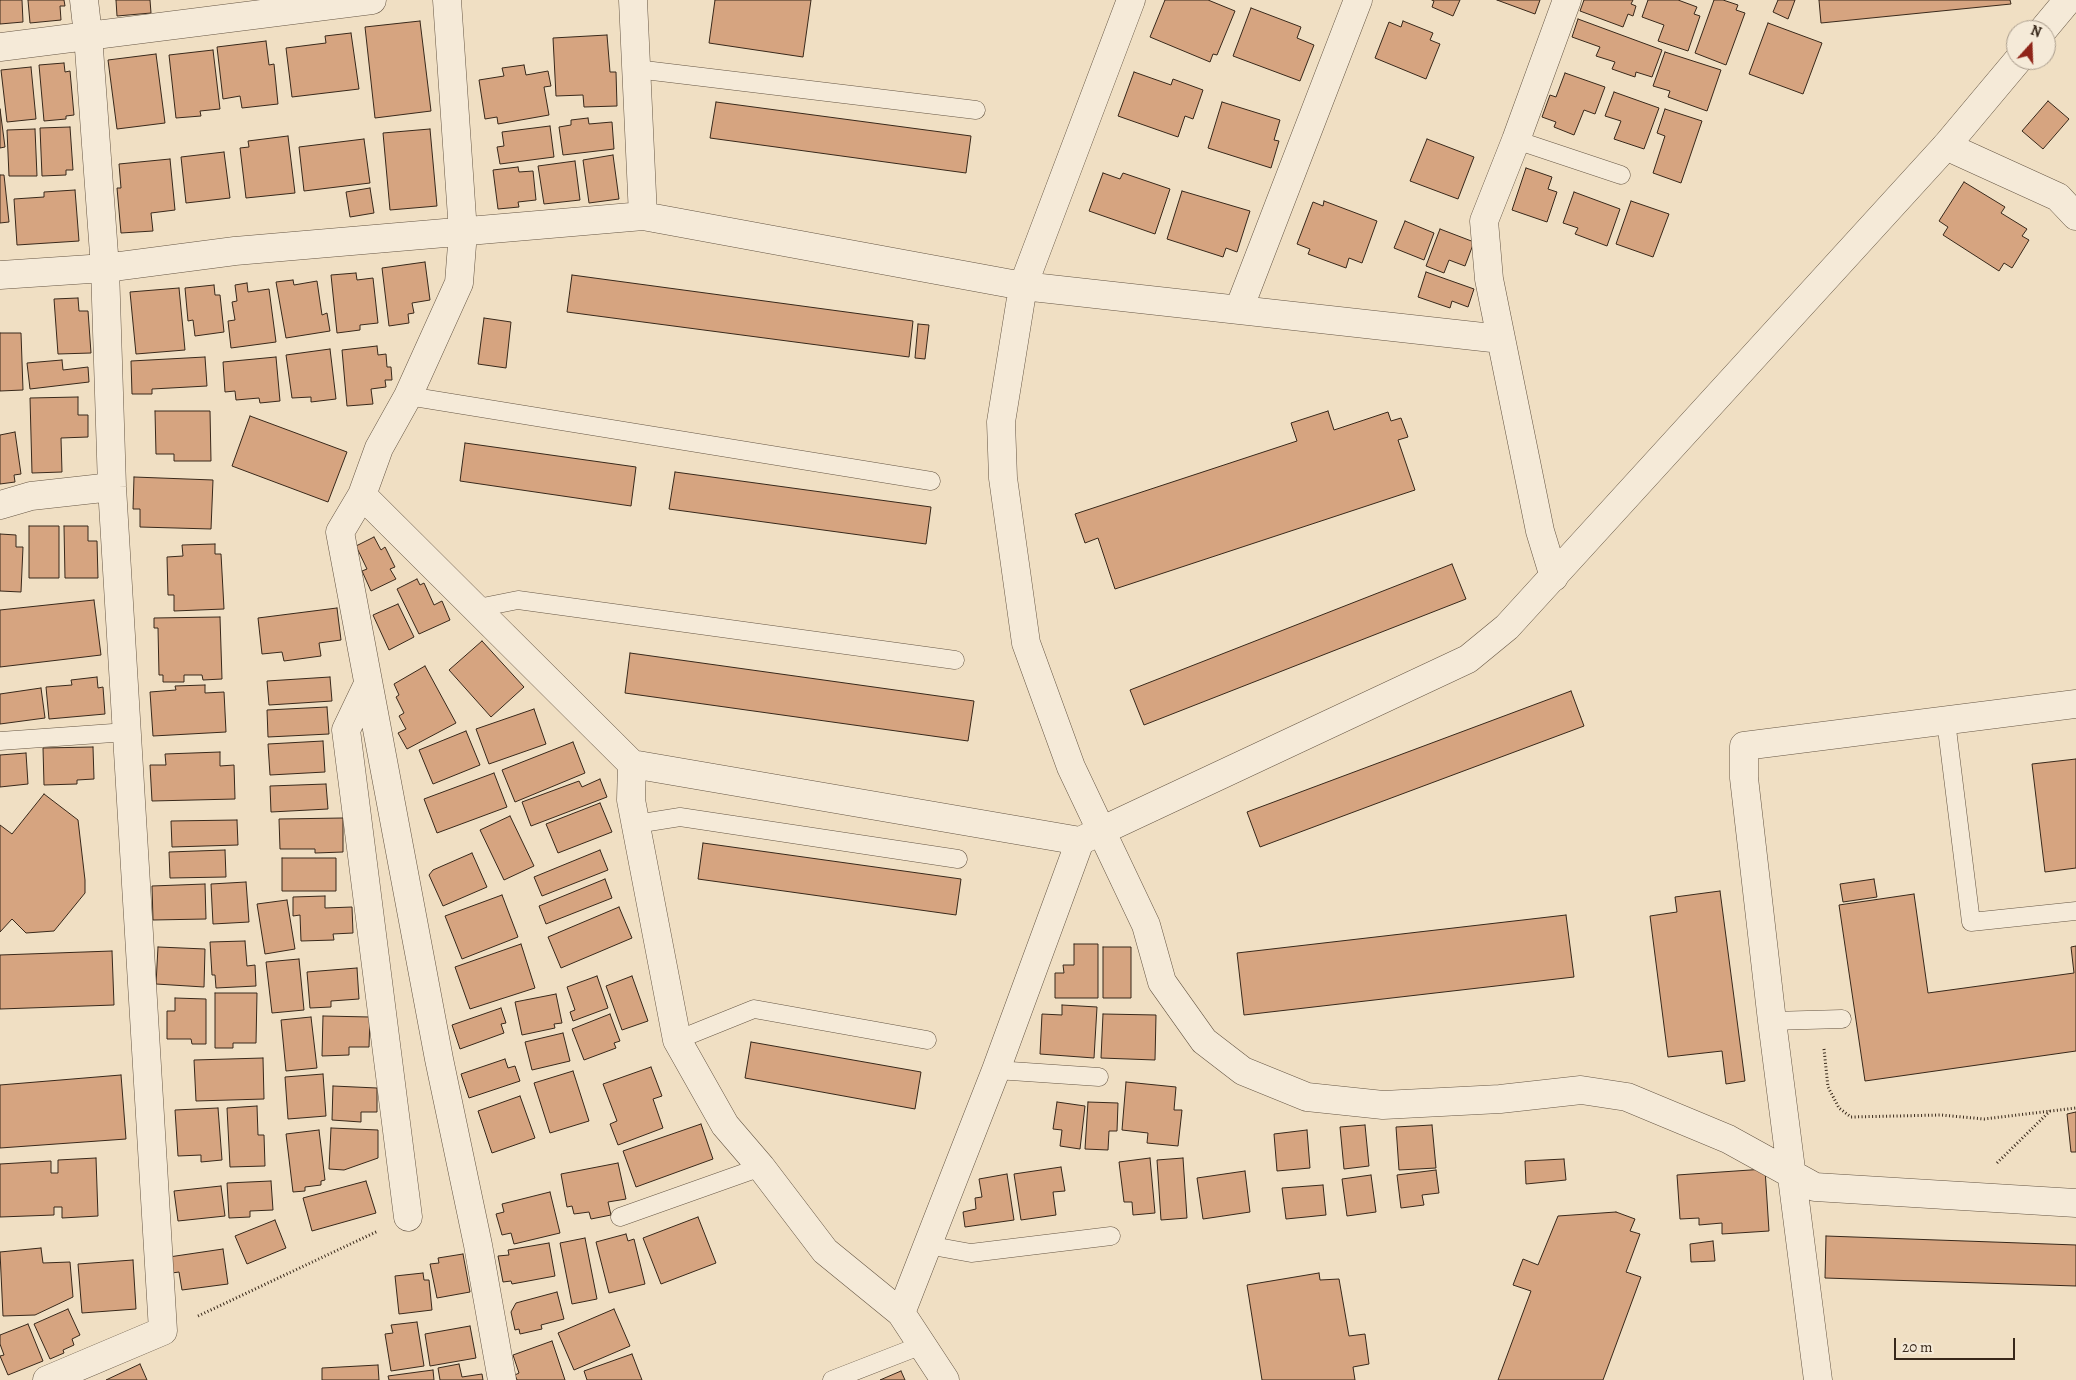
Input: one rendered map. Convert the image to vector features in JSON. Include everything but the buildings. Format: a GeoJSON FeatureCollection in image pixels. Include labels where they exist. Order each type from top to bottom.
{"type":"FeatureCollection","features":[{"type":"Feature","properties":{"kind":"street"},"geometry":{"type":"LineString","coordinates":[[47,1380],[163,1331],[112,487],[104,268],[84,0]]}},
{"type":"Feature","properties":{"kind":"street"},"geometry":{"type":"LineString","coordinates":[[0,47],[372,0]]}},
{"type":"Feature","properties":{"kind":"street"},"geometry":{"type":"LineString","coordinates":[[447,0],[463,232],[459,283],[408,396],[379,448],[362,494],[340,532],[439,1059],[478,1245],[502,1380]]}},
{"type":"Feature","properties":{"kind":"street"},"geometry":{"type":"LineString","coordinates":[[633,0],[643,216]]}},
{"type":"Feature","properties":{"kind":"street"},"geometry":{"type":"LineString","coordinates":[[1131,0],[1023,286],[1001,422],[1003,478],[1026,644],[1071,767],[1091,836],[1146,925],[1162,982],[1204,1041],[1244,1071],[1307,1097],[1383,1105],[1500,1099],[1582,1090],[1627,1097],[1728,1138],[1815,1187],[2076,1204]]}},
{"type":"Feature","properties":{"kind":"street"},"geometry":{"type":"LineString","coordinates":[[1239,309],[1358,0]]}},
{"type":"Feature","properties":{"kind":"street"},"geometry":{"type":"LineString","coordinates":[[1554,577],[1540,531],[1489,279],[1484,221],[1567,0]]}},
{"type":"Feature","properties":{"kind":"street"},"geometry":{"type":"LineString","coordinates":[[2051,20],[2068,0]]}},
{"type":"Feature","properties":{"kind":"street"},"geometry":{"type":"LineString","coordinates":[[362,494],[632,764],[1091,836],[1468,659],[1507,627],[1946,146],[2010,70]]}},
{"type":"Feature","properties":{"kind":"street"},"geometry":{"type":"LineString","coordinates":[[1946,146],[2058,197],[2076,216]]}},
{"type":"Feature","properties":{"kind":"street"},"geometry":{"type":"LineString","coordinates":[[0,275],[104,268],[235,251],[643,216],[1023,286],[1501,338]]}},
{"type":"Feature","properties":{"kind":"street"},"geometry":{"type":"LineString","coordinates":[[0,505],[31,496],[112,487]]}},
{"type":"Feature","properties":{"kind":"street"},"geometry":{"type":"LineString","coordinates":[[368,684],[346,730],[408,1217]]}},
{"type":"Feature","properties":{"kind":"street"},"geometry":{"type":"LineString","coordinates":[[1818,1380],[1790,1174],[1772,1021],[1744,778],[1744,746],[2076,704]]}},
{"type":"Feature","properties":{"kind":"street"},"geometry":{"type":"LineString","coordinates":[[632,764],[632,800],[677,1040],[725,1125],[761,1167],[825,1251],[901,1312],[945,1380]]}},
{"type":"Feature","properties":{"kind":"street"},"geometry":{"type":"LineString","coordinates":[[901,1312],[1091,836]]}},
{"type":"Feature","properties":{"kind":"lane"},"geometry":{"type":"LineString","coordinates":[[636,69],[976,110]]}},
{"type":"Feature","properties":{"kind":"lane"},"geometry":{"type":"LineString","coordinates":[[1516,140],[1621,175]]}},
{"type":"Feature","properties":{"kind":"lane"},"geometry":{"type":"LineString","coordinates":[[408,396],[930,481]]}},
{"type":"Feature","properties":{"kind":"lane"},"geometry":{"type":"LineString","coordinates":[[478,608],[518,600],[955,660]]}},
{"type":"Feature","properties":{"kind":"lane"},"geometry":{"type":"LineString","coordinates":[[1946,721],[1971,922],[2076,911]]}},
{"type":"Feature","properties":{"kind":"lane"},"geometry":{"type":"LineString","coordinates":[[0,741],[127,732]]}},
{"type":"Feature","properties":{"kind":"lane"},"geometry":{"type":"LineString","coordinates":[[636,824],[680,817],[958,859]]}},
{"type":"Feature","properties":{"kind":"lane"},"geometry":{"type":"LineString","coordinates":[[677,1040],[754,1009],[927,1040]]}},
{"type":"Feature","properties":{"kind":"lane"},"geometry":{"type":"LineString","coordinates":[[1772,1021],[1842,1020]]}},
{"type":"Feature","properties":{"kind":"lane"},"geometry":{"type":"LineString","coordinates":[[996,1070],[1099,1077]]}},
{"type":"Feature","properties":{"kind":"lane"},"geometry":{"type":"LineString","coordinates":[[620,1216],[761,1167]]}},
{"type":"Feature","properties":{"kind":"lane"},"geometry":{"type":"LineString","coordinates":[[927,1245],[970,1253],[1111,1236]]}},
{"type":"Feature","properties":{"kind":"lane"},"geometry":{"type":"LineString","coordinates":[[832,1380],[922,1345]]}},
{"type":"Feature","properties":{"kind":"path"},"geometry":{"type":"LineString","coordinates":[[1820,1019],[1828,1087],[1839,1108],[1851,1117],[1941,1115],[1984,1119],[2076,1108]]}},
{"type":"Feature","properties":{"kind":"path"},"geometry":{"type":"LineString","coordinates":[[1996,1164],[2050,1111]]}},
{"type":"Feature","properties":{"kind":"path"},"geometry":{"type":"LineString","coordinates":[[163,1331],[408,1217]]}}]}
